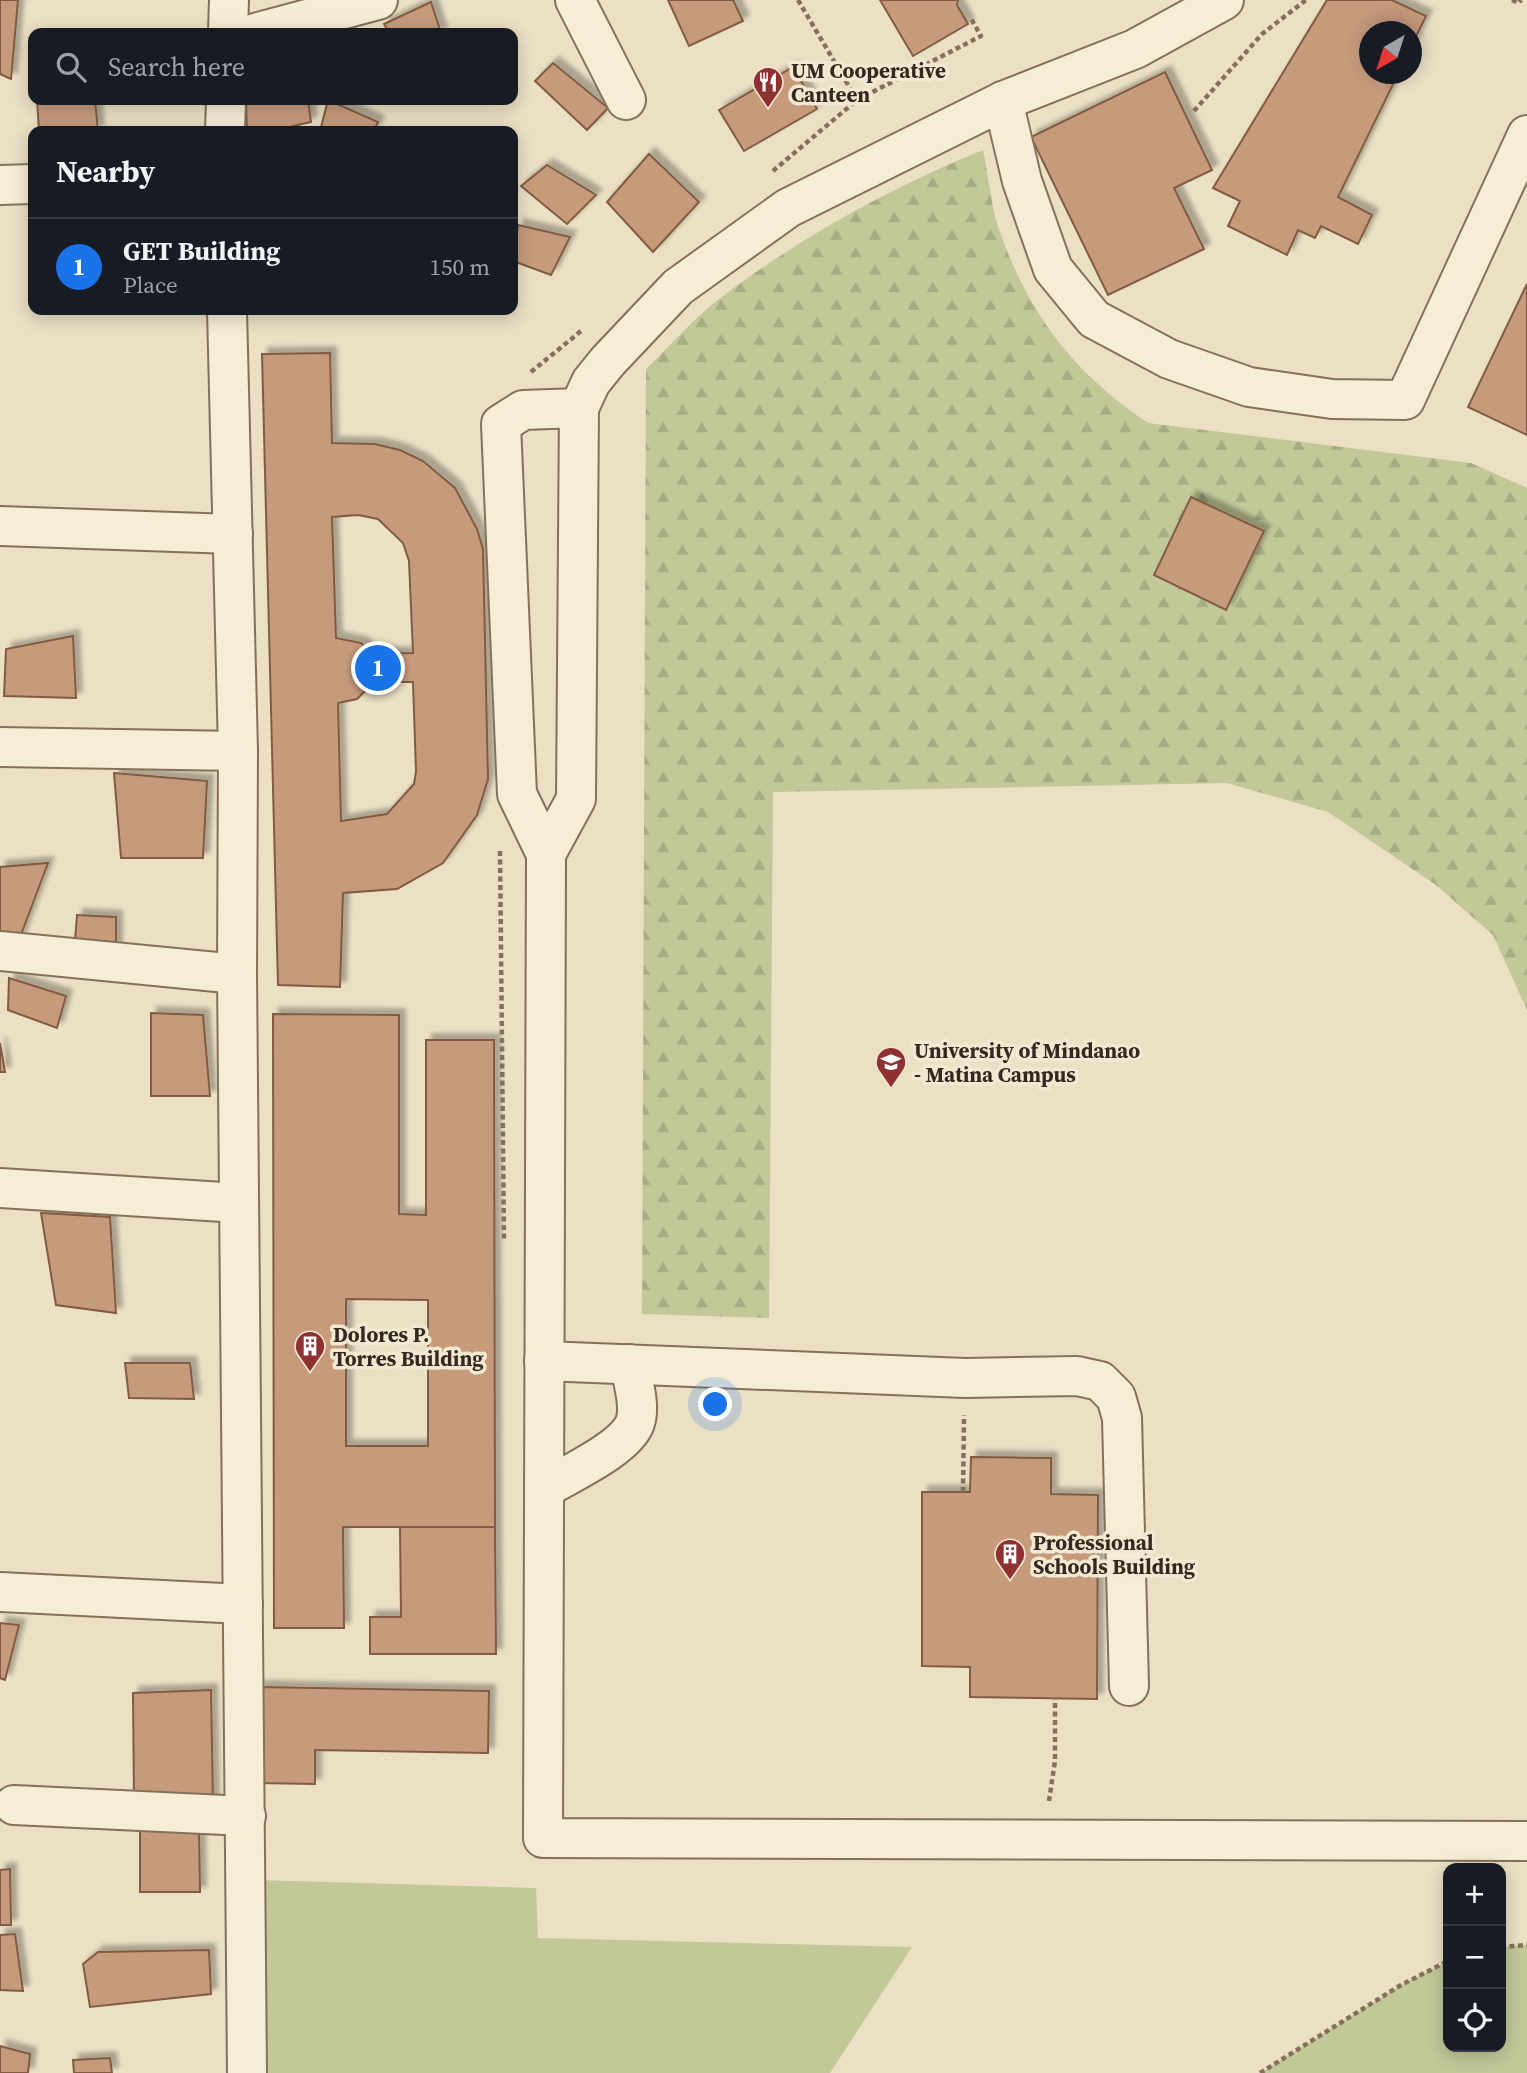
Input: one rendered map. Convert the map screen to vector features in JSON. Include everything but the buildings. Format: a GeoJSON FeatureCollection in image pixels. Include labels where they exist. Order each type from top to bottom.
{"type":"FeatureCollection","features":[{"type":"Feature","properties":{"kind":"street"},"geometry":{"type":"LineString","coordinates":[[228,28],[229,0]]}},
{"type":"Feature","properties":{"kind":"street"},"geometry":{"type":"LineString","coordinates":[[274,28],[378,0]]}},
{"type":"Feature","properties":{"kind":"street"},"geometry":{"type":"LineString","coordinates":[[575,0],[626,100]]}},
{"type":"Feature","properties":{"kind":"street"},"geometry":{"type":"LineString","coordinates":[[545,854],[576,799],[579,408],[591,382],[642,323],[678,287],[788,208],[1003,101],[1135,49],[1224,0]]}},
{"type":"Feature","properties":{"kind":"street"},"geometry":{"type":"LineString","coordinates":[[1003,101],[1022,181],[1053,269],[1094,319],[1169,359],[1249,387],[1332,399],[1405,400],[1527,135]]}},
{"type":"Feature","properties":{"kind":"street"},"geometry":{"type":"LineString","coordinates":[[225,126],[226,105]]}},
{"type":"Feature","properties":{"kind":"street"},"geometry":{"type":"LineString","coordinates":[[0,185],[28,184]]}},
{"type":"Feature","properties":{"kind":"street"},"geometry":{"type":"LineString","coordinates":[[228,315],[239,751],[237,974],[247,2073]]}},
{"type":"Feature","properties":{"kind":"street"},"geometry":{"type":"LineString","coordinates":[[579,408],[523,410],[501,424],[517,794],[545,854],[543,1838],[1527,1841]]}},
{"type":"Feature","properties":{"kind":"street"},"geometry":{"type":"LineString","coordinates":[[0,526],[233,534]]}},
{"type":"Feature","properties":{"kind":"street"},"geometry":{"type":"LineString","coordinates":[[0,747],[239,751]]}},
{"type":"Feature","properties":{"kind":"street"},"geometry":{"type":"LineString","coordinates":[[0,951],[237,974]]}},
{"type":"Feature","properties":{"kind":"street"},"geometry":{"type":"LineString","coordinates":[[0,1188],[239,1203]]}},
{"type":"Feature","properties":{"kind":"street"},"geometry":{"type":"LineString","coordinates":[[544,1361],[965,1378],[1077,1376],[1100,1381],[1116,1396],[1122,1418],[1129,1686]]}},
{"type":"Feature","properties":{"kind":"street"},"geometry":{"type":"LineString","coordinates":[[544,1489],[612,1448],[627,1435],[636,1421],[636,1403],[629,1364]]}},
{"type":"Feature","properties":{"kind":"street"},"geometry":{"type":"LineString","coordinates":[[0,1592],[243,1604]]}},
{"type":"Feature","properties":{"kind":"street"},"geometry":{"type":"LineString","coordinates":[[14,1805],[246,1816]]}},
{"type":"Feature","properties":{"kind":"path"},"geometry":{"type":"LineString","coordinates":[[798,0],[858,100]]}},
{"type":"Feature","properties":{"kind":"path"},"geometry":{"type":"LineString","coordinates":[[1194,111],[1262,34],[1306,0]]}},
{"type":"Feature","properties":{"kind":"path"},"geometry":{"type":"LineString","coordinates":[[1512,0],[1519,3],[1521,0]]}},
{"type":"Feature","properties":{"kind":"path"},"geometry":{"type":"LineString","coordinates":[[765,178],[858,100],[981,36],[970,17]]}},
{"type":"Feature","properties":{"kind":"path"},"geometry":{"type":"LineString","coordinates":[[520,381],[584,328]]}},
{"type":"Feature","properties":{"kind":"path"},"geometry":{"type":"LineString","coordinates":[[500,846],[504,1246]]}},
{"type":"Feature","properties":{"kind":"path"},"geometry":{"type":"LineString","coordinates":[[1047,1812],[1055,1761],[1055,1698]]}},
{"type":"Feature","properties":{"kind":"path"},"geometry":{"type":"LineString","coordinates":[[1506,1947],[1527,1945]]}},
{"type":"Feature","properties":{"kind":"path"},"geometry":{"type":"LineString","coordinates":[[1260,2073],[1401,1985],[1443,1964]]}},
{"type":"Feature","properties":{"kind":"green space"},"geometry":{"type":"Polygon","coordinates":[[[983,150],[992,204],[1001,235],[1026,293],[1059,342],[1078,364],[1122,405],[1148,423],[1471,463],[1527,488],[1527,1010],[1493,935],[1436,885],[1328,812],[1227,783],[773,792],[769,1318],[642,1314],[646,369],[709,307],[781,255],[880,198],[983,150]]]}},
{"type":"Feature","properties":{"kind":"green space"},"geometry":{"type":"Polygon","coordinates":[[[256,1880],[536,1888],[538,1938],[912,1947],[830,2073],[266,2073],[256,1880]]]}},
{"type":"Feature","properties":{"kind":"green space"},"geometry":{"type":"Polygon","coordinates":[[[1527,1945],[1527,2073],[1260,2073],[1401,1985],[1443,1964],[1443,2052],[1506,2052],[1506,1947],[1527,1945]]]}},
{"type":"Feature","properties":{"kind":"place","name":"UM Cooperative Canteen"},"geometry":{"type":"Point","coordinates":[768,109]}},
{"type":"Feature","properties":{"kind":"place","name":"GET Building"},"geometry":{"type":"Point","coordinates":[378,668]}},
{"type":"Feature","properties":{"kind":"place","name":"University of Mindanao - Matina Campus"},"geometry":{"type":"Point","coordinates":[891,1089]}},
{"type":"Feature","properties":{"kind":"place","name":"Dolores P. Torres Building"},"geometry":{"type":"Point","coordinates":[310,1373]}},
{"type":"Feature","properties":{"kind":"place","name":"Professional Schools Building"},"geometry":{"type":"Point","coordinates":[1010,1581]}}]}
